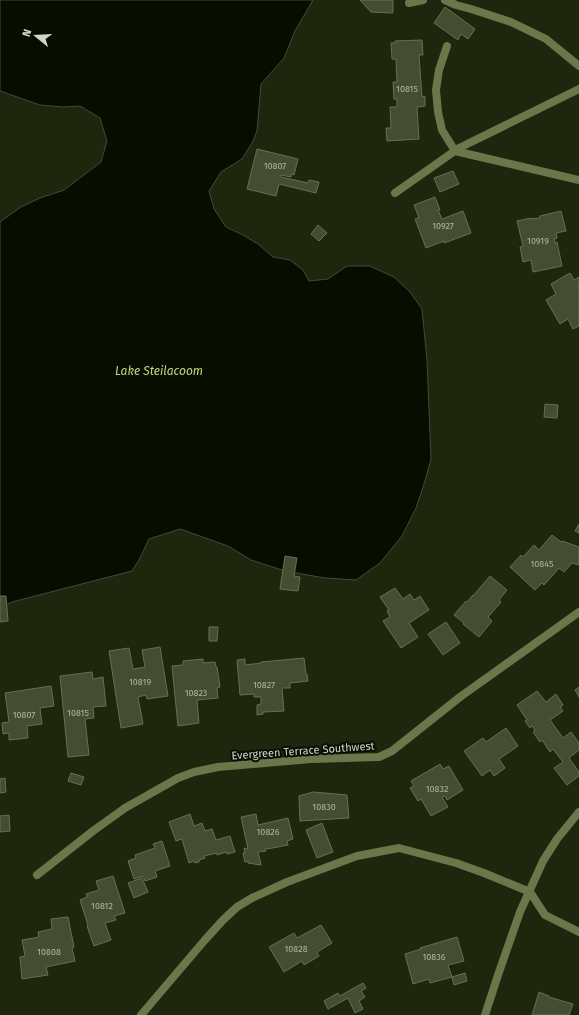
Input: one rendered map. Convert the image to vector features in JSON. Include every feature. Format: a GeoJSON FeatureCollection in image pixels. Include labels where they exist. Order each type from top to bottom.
{"type":"FeatureCollection","features":[{"type":"Feature","properties":{"kind":"street"},"geometry":{"type":"LineString","coordinates":[[410,3],[423,0]]}},
{"type":"Feature","properties":{"kind":"street"},"geometry":{"type":"LineString","coordinates":[[446,0],[456,5],[511,22],[546,39],[579,66]]}},
{"type":"Feature","properties":{"kind":"street"},"geometry":{"type":"LineString","coordinates":[[447,46],[438,70],[436,90],[438,112],[442,130],[455,151],[579,180]]}},
{"type":"Feature","properties":{"kind":"street"},"geometry":{"type":"LineString","coordinates":[[395,193],[459,148],[579,89]]}},
{"type":"Feature","properties":{"kind":"street","name":"Evergreen Terrace Southwest"},"geometry":{"type":"LineString","coordinates":[[37,875],[125,808],[178,778],[194,772],[218,767],[311,759],[379,757],[392,751],[460,697],[579,612]]}},
{"type":"Feature","properties":{"kind":"street"},"geometry":{"type":"LineString","coordinates":[[485,1015],[515,926],[543,861],[557,839],[579,812]]}},
{"type":"Feature","properties":{"kind":"street"},"geometry":{"type":"LineString","coordinates":[[141,1015],[223,920],[252,898],[287,882],[357,856],[399,848],[463,865],[530,892],[545,915],[579,932]]}},
{"type":"Feature","properties":{"kind":"water","name":"Lake Steilacoom"},"geometry":{"type":"Polygon","coordinates":[[[0,0],[313,0],[295,31],[284,58],[261,84],[257,131],[252,143],[242,159],[221,172],[209,191],[214,209],[226,227],[258,244],[273,257],[290,260],[303,270],[309,281],[328,279],[347,266],[370,266],[394,277],[410,292],[422,309],[427,360],[431,459],[416,508],[402,536],[380,563],[356,580],[325,578],[285,571],[251,560],[228,546],[180,529],[149,539],[132,571],[12,602],[0,608],[0,222],[21,207],[40,198],[64,190],[101,162],[107,141],[100,118],[80,106],[63,107],[40,105],[0,91],[0,0]]]}},
{"type":"Feature","properties":{"kind":"building"},"geometry":{"type":"Polygon","coordinates":[[[360,0],[393,0],[393,13],[371,12],[360,0]]]}},
{"type":"Feature","properties":{"kind":"building"},"geometry":{"type":"Polygon","coordinates":[[[445,7],[475,29],[468,39],[461,34],[458,40],[434,23],[445,7]]]}},
{"type":"Feature","properties":{"kind":"building"},"geometry":{"type":"Polygon","coordinates":[[[422,40],[423,55],[419,55],[422,97],[425,96],[425,106],[417,107],[419,139],[387,141],[386,128],[391,128],[390,107],[397,107],[397,99],[394,99],[393,82],[397,82],[396,59],[392,59],[391,43],[395,43],[395,41],[422,40]]]}},
{"type":"Feature","properties":{"kind":"building"},"geometry":{"type":"Polygon","coordinates":[[[257,149],[298,159],[294,175],[291,174],[291,177],[281,175],[281,177],[308,183],[309,180],[319,182],[316,193],[279,184],[276,196],[247,189],[257,149]]]}},
{"type":"Feature","properties":{"kind":"building"},"geometry":{"type":"Polygon","coordinates":[[[453,171],[459,184],[440,192],[434,178],[453,171]]]}},
{"type":"Feature","properties":{"kind":"building"},"geometry":{"type":"Polygon","coordinates":[[[435,197],[442,219],[463,211],[471,233],[426,248],[415,219],[419,218],[414,205],[435,197]]]}},
{"type":"Feature","properties":{"kind":"building"},"geometry":{"type":"Polygon","coordinates":[[[561,211],[566,231],[556,233],[557,238],[554,239],[555,243],[557,242],[562,266],[533,272],[531,260],[523,262],[520,247],[523,246],[517,221],[540,218],[540,216],[561,211]]]}},
{"type":"Feature","properties":{"kind":"building"},"geometry":{"type":"Polygon","coordinates":[[[318,225],[327,233],[319,241],[311,234],[318,225]]]}},
{"type":"Feature","properties":{"kind":"building"},"geometry":{"type":"Polygon","coordinates":[[[570,273],[574,280],[579,277],[579,326],[573,329],[568,319],[560,324],[546,300],[556,294],[551,284],[570,273]]]}},
{"type":"Feature","properties":{"kind":"building"},"geometry":{"type":"Polygon","coordinates":[[[545,404],[558,405],[557,418],[544,417],[545,404]]]}},
{"type":"Feature","properties":{"kind":"building"},"geometry":{"type":"Polygon","coordinates":[[[579,524],[579,533],[575,531],[579,524]]]}},
{"type":"Feature","properties":{"kind":"building"},"geometry":{"type":"Polygon","coordinates":[[[552,535],[561,542],[562,541],[579,547],[579,565],[572,563],[564,572],[559,568],[544,585],[542,583],[535,590],[510,567],[521,555],[523,557],[534,545],[539,550],[552,535]]]}},
{"type":"Feature","properties":{"kind":"building"},"geometry":{"type":"Polygon","coordinates":[[[285,556],[297,558],[294,576],[300,577],[298,591],[280,589],[285,556]]]}},
{"type":"Feature","properties":{"kind":"building"},"geometry":{"type":"Polygon","coordinates":[[[490,576],[507,590],[499,600],[501,602],[488,617],[492,621],[479,637],[454,615],[490,576]]]}},
{"type":"Feature","properties":{"kind":"building"},"geometry":{"type":"Polygon","coordinates":[[[395,588],[403,599],[410,594],[414,600],[420,596],[429,610],[409,623],[418,637],[401,648],[383,621],[390,617],[387,611],[389,610],[380,597],[395,588]]]}},
{"type":"Feature","properties":{"kind":"building"},"geometry":{"type":"Polygon","coordinates":[[[0,596],[6,596],[8,621],[0,622],[0,596]]]}},
{"type":"Feature","properties":{"kind":"building"},"geometry":{"type":"Polygon","coordinates":[[[446,622],[460,643],[443,655],[428,634],[446,622]]]}},
{"type":"Feature","properties":{"kind":"building"},"geometry":{"type":"Polygon","coordinates":[[[209,627],[218,627],[217,641],[209,641],[209,627]]]}},
{"type":"Feature","properties":{"kind":"building"},"geometry":{"type":"Polygon","coordinates":[[[160,647],[168,696],[147,699],[146,695],[138,697],[143,724],[121,728],[109,651],[129,648],[133,669],[145,667],[142,650],[160,647]]]}},
{"type":"Feature","properties":{"kind":"building"},"geometry":{"type":"Polygon","coordinates":[[[304,658],[308,681],[290,683],[290,688],[282,688],[284,711],[263,712],[263,714],[257,715],[257,705],[261,704],[261,697],[254,697],[254,694],[240,695],[237,660],[245,659],[245,665],[304,658]]]}},
{"type":"Feature","properties":{"kind":"building"},"geometry":{"type":"Polygon","coordinates":[[[203,659],[203,663],[215,662],[217,667],[220,687],[217,688],[218,698],[197,700],[199,723],[178,726],[172,666],[183,665],[183,661],[203,659]]]}},
{"type":"Feature","properties":{"kind":"building"},"geometry":{"type":"Polygon","coordinates":[[[92,672],[93,679],[103,677],[106,706],[93,707],[94,718],[85,719],[89,755],[68,757],[60,676],[92,672]]]}},
{"type":"Feature","properties":{"kind":"building"},"geometry":{"type":"Polygon","coordinates":[[[51,686],[54,706],[40,708],[42,724],[27,726],[28,738],[9,740],[9,733],[3,734],[2,723],[9,722],[5,693],[51,686]]]}},
{"type":"Feature","properties":{"kind":"building"},"geometry":{"type":"Polygon","coordinates":[[[579,687],[579,697],[575,690],[579,687]]]}},
{"type":"Feature","properties":{"kind":"building"},"geometry":{"type":"Polygon","coordinates":[[[537,691],[546,702],[556,694],[563,705],[560,707],[563,711],[550,720],[563,738],[571,732],[579,743],[579,750],[569,758],[579,772],[579,776],[567,785],[554,768],[563,762],[553,749],[550,752],[542,740],[540,742],[533,732],[535,730],[532,726],[530,728],[525,721],[527,720],[517,705],[537,691]]]}},
{"type":"Feature","properties":{"kind":"building"},"geometry":{"type":"Polygon","coordinates":[[[506,728],[518,746],[499,759],[505,768],[494,776],[490,770],[482,776],[464,751],[483,738],[486,742],[506,728]]]}},
{"type":"Feature","properties":{"kind":"building"},"geometry":{"type":"Polygon","coordinates":[[[440,764],[443,769],[449,766],[463,790],[447,800],[445,796],[442,797],[448,807],[431,816],[421,799],[418,801],[410,788],[414,786],[411,781],[440,764]]]}},
{"type":"Feature","properties":{"kind":"building"},"geometry":{"type":"Polygon","coordinates":[[[71,773],[84,777],[81,785],[68,781],[71,773]]]}},
{"type":"Feature","properties":{"kind":"building"},"geometry":{"type":"Polygon","coordinates":[[[5,778],[6,792],[0,793],[0,779],[5,778]]]}},
{"type":"Feature","properties":{"kind":"building"},"geometry":{"type":"Polygon","coordinates":[[[313,792],[347,795],[349,818],[300,821],[299,796],[313,792]]]}},
{"type":"Feature","properties":{"kind":"building"},"geometry":{"type":"Polygon","coordinates":[[[190,814],[194,826],[202,823],[205,831],[212,829],[216,840],[230,836],[235,852],[227,854],[226,852],[217,855],[217,853],[204,856],[205,858],[199,860],[199,862],[195,863],[194,861],[189,863],[182,839],[176,841],[169,822],[190,814]]]}},
{"type":"Feature","properties":{"kind":"building"},"geometry":{"type":"Polygon","coordinates":[[[256,814],[258,825],[288,818],[293,839],[287,841],[288,845],[267,848],[265,849],[266,851],[258,852],[261,865],[248,863],[248,861],[245,862],[243,853],[245,853],[244,848],[248,849],[241,817],[256,814]]]}},
{"type":"Feature","properties":{"kind":"building"},"geometry":{"type":"Polygon","coordinates":[[[9,815],[10,831],[0,832],[0,816],[9,815]]]}},
{"type":"Feature","properties":{"kind":"building"},"geometry":{"type":"Polygon","coordinates":[[[322,823],[333,852],[317,858],[306,830],[322,823]]]}},
{"type":"Feature","properties":{"kind":"building"},"geometry":{"type":"Polygon","coordinates":[[[162,841],[170,866],[155,871],[157,877],[145,881],[143,876],[134,879],[128,861],[136,858],[135,855],[155,848],[153,844],[162,841]]]}},
{"type":"Feature","properties":{"kind":"building"},"geometry":{"type":"Polygon","coordinates":[[[113,876],[125,913],[114,916],[116,920],[105,923],[111,940],[94,946],[80,900],[87,897],[86,894],[99,890],[96,881],[113,876]]]}},
{"type":"Feature","properties":{"kind":"building"},"geometry":{"type":"Polygon","coordinates":[[[142,878],[148,892],[134,898],[128,883],[142,878]]]}},
{"type":"Feature","properties":{"kind":"building"},"geometry":{"type":"Polygon","coordinates":[[[68,917],[74,947],[72,948],[75,961],[46,967],[48,975],[22,979],[20,957],[25,956],[22,940],[39,937],[38,932],[52,929],[51,919],[68,917]]]}},
{"type":"Feature","properties":{"kind":"building"},"geometry":{"type":"Polygon","coordinates":[[[321,925],[332,943],[317,952],[319,956],[304,965],[302,961],[284,972],[269,947],[294,933],[297,938],[321,925]]]}},
{"type":"Feature","properties":{"kind":"building"},"geometry":{"type":"Polygon","coordinates":[[[457,937],[464,961],[448,965],[452,977],[430,983],[429,979],[413,984],[405,954],[457,937]]]}},
{"type":"Feature","properties":{"kind":"building"},"geometry":{"type":"Polygon","coordinates":[[[465,973],[467,981],[454,985],[452,977],[465,973]]]}},
{"type":"Feature","properties":{"kind":"building"},"geometry":{"type":"Polygon","coordinates":[[[363,983],[366,988],[361,991],[365,997],[359,1001],[363,1009],[355,1013],[348,998],[328,1009],[324,1001],[338,993],[340,996],[363,983]]]}},
{"type":"Feature","properties":{"kind":"building"},"geometry":{"type":"Polygon","coordinates":[[[539,992],[549,997],[573,1004],[569,1015],[532,1015],[539,992]]]}}]}
